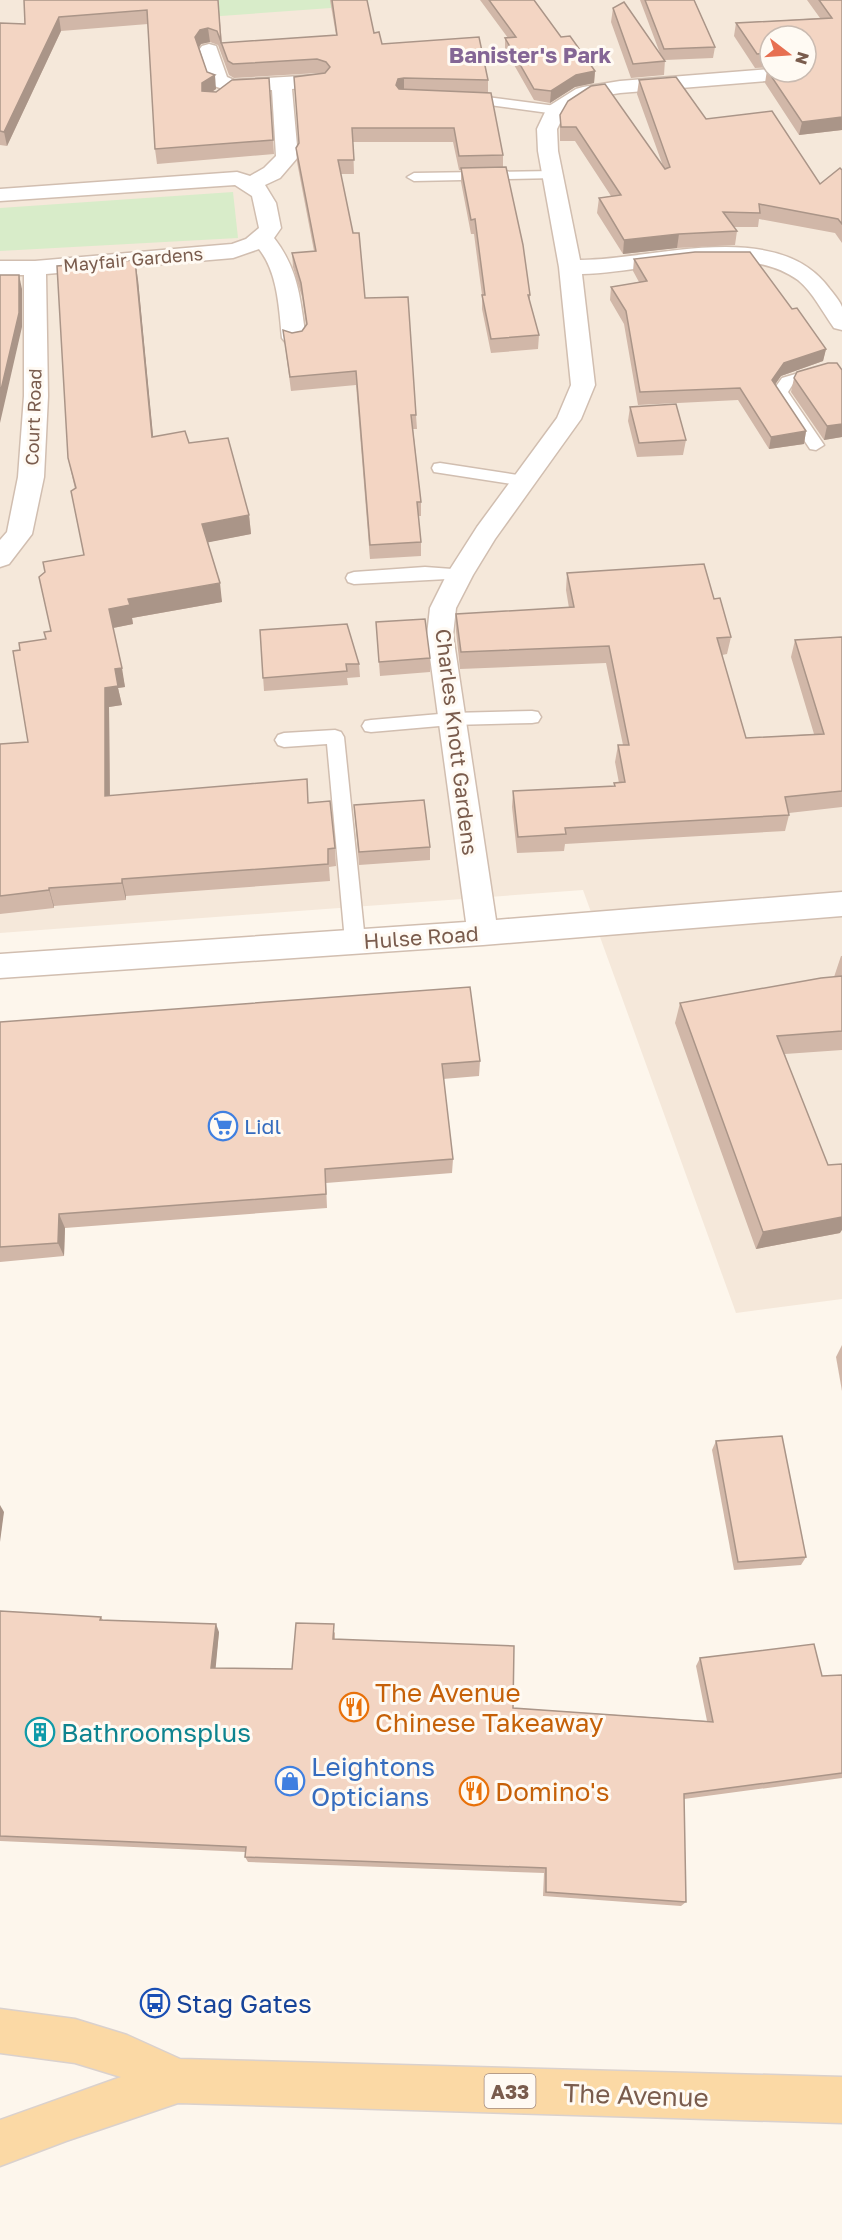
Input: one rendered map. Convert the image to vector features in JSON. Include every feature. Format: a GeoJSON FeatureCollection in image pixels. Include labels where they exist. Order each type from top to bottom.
{"type":"FeatureCollection","features":[{"type":"Feature","properties":{"kind":"main road","name":"The Avenue"},"geometry":{"type":"LineString","coordinates":[[0,2031],[75,2041],[127,2057],[178,2081]]}},
{"type":"Feature","properties":{"kind":"main road","name":"The Avenue"},"geometry":{"type":"LineString","coordinates":[[0,2143],[66,2118],[178,2081],[842,2100]]}},
{"type":"Feature","properties":{"kind":"street"},"geometry":{"type":"LineString","coordinates":[[209,50],[218,81],[225,91],[318,81]]}},
{"type":"Feature","properties":{"kind":"street"},"geometry":{"type":"LineString","coordinates":[[556,110],[583,93],[620,87],[738,86],[758,81]]}},
{"type":"Feature","properties":{"kind":"street"},"geometry":{"type":"LineString","coordinates":[[253,183],[272,173],[286,157],[282,85]]}},
{"type":"Feature","properties":{"kind":"street","name":"Charles Knott Gardens"},"geometry":{"type":"LineString","coordinates":[[483,933],[440,635],[443,608],[460,574],[486,533],[569,419],[583,385],[570,267],[547,129],[556,110]]}},
{"type":"Feature","properties":{"kind":"street"},"geometry":{"type":"LineString","coordinates":[[0,195],[237,178],[253,183],[264,195],[270,228],[262,239],[278,257],[288,292],[294,338]]}},
{"type":"Feature","properties":{"kind":"street","name":"Mayfair Gardens"},"geometry":{"type":"LineString","coordinates":[[0,268],[35,268],[233,251],[249,247],[262,239]]}},
{"type":"Feature","properties":{"kind":"street"},"geometry":{"type":"LineString","coordinates":[[570,267],[624,265],[706,255],[743,254],[780,261],[807,277],[842,323]]}},
{"type":"Feature","properties":{"kind":"street","name":"Court Road"},"geometry":{"type":"LineString","coordinates":[[0,558],[19,534],[31,477],[36,396],[35,268]]}},
{"type":"Feature","properties":{"kind":"street","name":"Hulse Road"},"geometry":{"type":"LineString","coordinates":[[0,966],[483,933],[842,903]]}},
{"type":"Feature","properties":{"kind":"lane"},"geometry":{"type":"LineString","coordinates":[[451,98],[475,98],[556,110]]}},
{"type":"Feature","properties":{"kind":"lane"},"geometry":{"type":"LineString","coordinates":[[414,177],[553,175]]}},
{"type":"Feature","properties":{"kind":"lane"},"geometry":{"type":"LineString","coordinates":[[816,445],[780,392],[787,381],[835,368]]}},
{"type":"Feature","properties":{"kind":"lane"},"geometry":{"type":"LineString","coordinates":[[440,468],[524,481]]}},
{"type":"Feature","properties":{"kind":"lane"},"geometry":{"type":"LineString","coordinates":[[354,578],[425,573],[460,574]]}},
{"type":"Feature","properties":{"kind":"lane"},"geometry":{"type":"LineString","coordinates":[[371,726],[451,719],[532,717]]}},
{"type":"Feature","properties":{"kind":"lane"},"geometry":{"type":"LineString","coordinates":[[284,740],[335,737],[356,941]]}},
{"type":"Feature","properties":{"kind":"shaded area"},"geometry":{"type":"Polygon","coordinates":[[[0,0],[842,0],[842,1299],[736,1313],[583,890],[0,933],[0,0]]]}},
{"type":"Feature","properties":{"kind":"green space"},"geometry":{"type":"Polygon","coordinates":[[[201,0],[372,0],[331,4],[331,8],[207,17],[201,0]]]}},
{"type":"Feature","properties":{"kind":"green space"},"geometry":{"type":"Polygon","coordinates":[[[233,192],[238,238],[0,251],[0,208],[233,192]]]}},
{"type":"Feature","properties":{"kind":"building"},"geometry":{"type":"Polygon","coordinates":[[[24,0],[218,0],[221,42],[217,31],[208,28],[200,30],[195,37],[207,72],[215,75],[202,83],[202,91],[216,92],[232,80],[269,78],[273,140],[155,149],[147,10],[59,17],[4,132],[0,131],[0,23],[25,24],[24,0]]]}},
{"type":"Feature","properties":{"kind":"building"},"geometry":{"type":"Polygon","coordinates":[[[332,0],[367,0],[374,33],[379,32],[382,44],[479,37],[488,80],[404,78],[398,79],[396,85],[399,89],[491,93],[503,155],[459,156],[454,128],[352,128],[354,160],[338,160],[353,233],[359,233],[365,298],[408,297],[416,415],[411,415],[421,502],[417,502],[421,542],[370,545],[356,371],[290,377],[283,330],[292,333],[302,331],[307,324],[301,283],[292,253],[316,251],[296,148],[299,143],[294,77],[325,73],[330,67],[326,62],[317,59],[233,64],[228,61],[221,43],[337,35],[332,0]]]}},
{"type":"Feature","properties":{"kind":"building"},"geometry":{"type":"Polygon","coordinates":[[[489,0],[534,0],[561,37],[570,36],[595,71],[576,75],[551,91],[534,89],[505,38],[516,37],[489,0]]]}},
{"type":"Feature","properties":{"kind":"building"},"geometry":{"type":"Polygon","coordinates":[[[645,0],[694,0],[715,47],[664,49],[645,0]]]}},
{"type":"Feature","properties":{"kind":"building"},"geometry":{"type":"Polygon","coordinates":[[[819,0],[842,0],[842,117],[802,122],[776,84],[818,84],[818,24],[758,24],[757,54],[736,23],[832,18],[819,0]]]}},
{"type":"Feature","properties":{"kind":"building"},"geometry":{"type":"Polygon","coordinates":[[[624,2],[665,61],[633,64],[613,8],[624,2]]]}},
{"type":"Feature","properties":{"kind":"building"},"geometry":{"type":"Polygon","coordinates":[[[676,77],[706,119],[772,111],[820,184],[840,168],[842,170],[842,224],[838,219],[759,204],[760,213],[723,212],[737,231],[624,240],[599,198],[621,195],[576,127],[561,127],[560,115],[568,101],[591,86],[605,84],[665,169],[670,167],[639,80],[676,77]]]}},
{"type":"Feature","properties":{"kind":"building"},"geometry":{"type":"Polygon","coordinates":[[[506,167],[523,245],[530,295],[528,295],[539,335],[491,339],[482,295],[485,295],[475,219],[471,220],[461,168],[506,167]]]}},
{"type":"Feature","properties":{"kind":"building"},"geometry":{"type":"Polygon","coordinates":[[[695,252],[750,252],[792,309],[797,308],[826,349],[784,363],[772,380],[806,431],[771,437],[740,388],[640,392],[626,311],[611,287],[647,281],[634,259],[695,252]]]}},
{"type":"Feature","properties":{"kind":"building"},"geometry":{"type":"Polygon","coordinates":[[[135,260],[152,437],[185,431],[189,443],[228,438],[249,515],[202,524],[220,583],[128,599],[130,605],[109,609],[122,668],[115,669],[118,686],[105,688],[105,796],[307,779],[308,803],[330,801],[335,848],[328,849],[328,864],[122,879],[122,883],[49,888],[49,890],[0,896],[0,744],[28,742],[13,651],[20,650],[19,643],[46,639],[44,632],[51,631],[39,577],[45,572],[43,562],[84,555],[71,491],[76,488],[68,458],[57,266],[135,260]]]}},
{"type":"Feature","properties":{"kind":"building"},"geometry":{"type":"Polygon","coordinates":[[[0,275],[19,275],[19,313],[0,394],[0,275]]]}},
{"type":"Feature","properties":{"kind":"building"},"geometry":{"type":"Polygon","coordinates":[[[828,363],[837,363],[842,370],[842,424],[827,426],[794,378],[797,372],[828,363]]]}},
{"type":"Feature","properties":{"kind":"building"},"geometry":{"type":"Polygon","coordinates":[[[676,404],[686,440],[639,443],[630,407],[676,404]]]}},
{"type":"Feature","properties":{"kind":"building"},"geometry":{"type":"Polygon","coordinates":[[[704,564],[714,599],[720,598],[731,637],[717,638],[746,738],[824,734],[795,640],[842,637],[842,791],[785,797],[789,815],[565,828],[566,834],[518,837],[513,791],[615,786],[614,783],[625,782],[618,745],[629,745],[609,646],[461,652],[456,614],[574,607],[567,573],[704,564]]]}},
{"type":"Feature","properties":{"kind":"building"},"geometry":{"type":"Polygon","coordinates":[[[425,619],[430,658],[379,662],[376,622],[425,619]]]}},
{"type":"Feature","properties":{"kind":"building"},"geometry":{"type":"Polygon","coordinates":[[[347,624],[359,664],[346,664],[347,671],[263,678],[260,630],[347,624]]]}},
{"type":"Feature","properties":{"kind":"building"},"geometry":{"type":"Polygon","coordinates":[[[424,800],[430,847],[359,852],[354,805],[424,800]]]}},
{"type":"Feature","properties":{"kind":"building"},"geometry":{"type":"Polygon","coordinates":[[[842,976],[842,1031],[777,1036],[828,1165],[842,1164],[842,1217],[763,1232],[680,1003],[842,976]]]}},
{"type":"Feature","properties":{"kind":"building","name":"Lidl"},"geometry":{"type":"Polygon","coordinates":[[[470,987],[480,1061],[442,1064],[453,1159],[325,1169],[326,1194],[59,1214],[58,1243],[0,1247],[0,1022],[470,987]]]}},
{"type":"Feature","properties":{"kind":"building"},"geometry":{"type":"Polygon","coordinates":[[[782,1436],[806,1557],[738,1562],[716,1441],[782,1436]]]}},
{"type":"Feature","properties":{"kind":"building"},"geometry":{"type":"Polygon","coordinates":[[[0,1611],[101,1617],[100,1620],[216,1624],[211,1668],[292,1669],[296,1623],[334,1624],[333,1639],[514,1646],[513,1708],[713,1722],[700,1658],[814,1644],[822,1676],[842,1675],[842,1773],[684,1794],[686,1902],[546,1892],[546,1868],[245,1857],[246,1847],[0,1836],[0,1611]]]}},
{"type":"Feature","properties":{"kind":"place","name":"Lidl"},"geometry":{"type":"Point","coordinates":[223,1126]}},
{"type":"Feature","properties":{"kind":"place","name":"The Avenue Chinese Takeaway"},"geometry":{"type":"Point","coordinates":[354,1707]}},
{"type":"Feature","properties":{"kind":"place","name":"Bathroomsplus"},"geometry":{"type":"Point","coordinates":[40,1732]}},
{"type":"Feature","properties":{"kind":"place","name":"Leightons Opticians"},"geometry":{"type":"Point","coordinates":[290,1781]}},
{"type":"Feature","properties":{"kind":"place","name":"Domino's"},"geometry":{"type":"Point","coordinates":[474,1791]}},
{"type":"Feature","properties":{"kind":"place","name":"Stag Gates"},"geometry":{"type":"Point","coordinates":[155,2003]}},
{"type":"Feature","properties":{"kind":"district","name":"Banister's Park"},"geometry":{"type":"Point","coordinates":[530,54]}}]}
